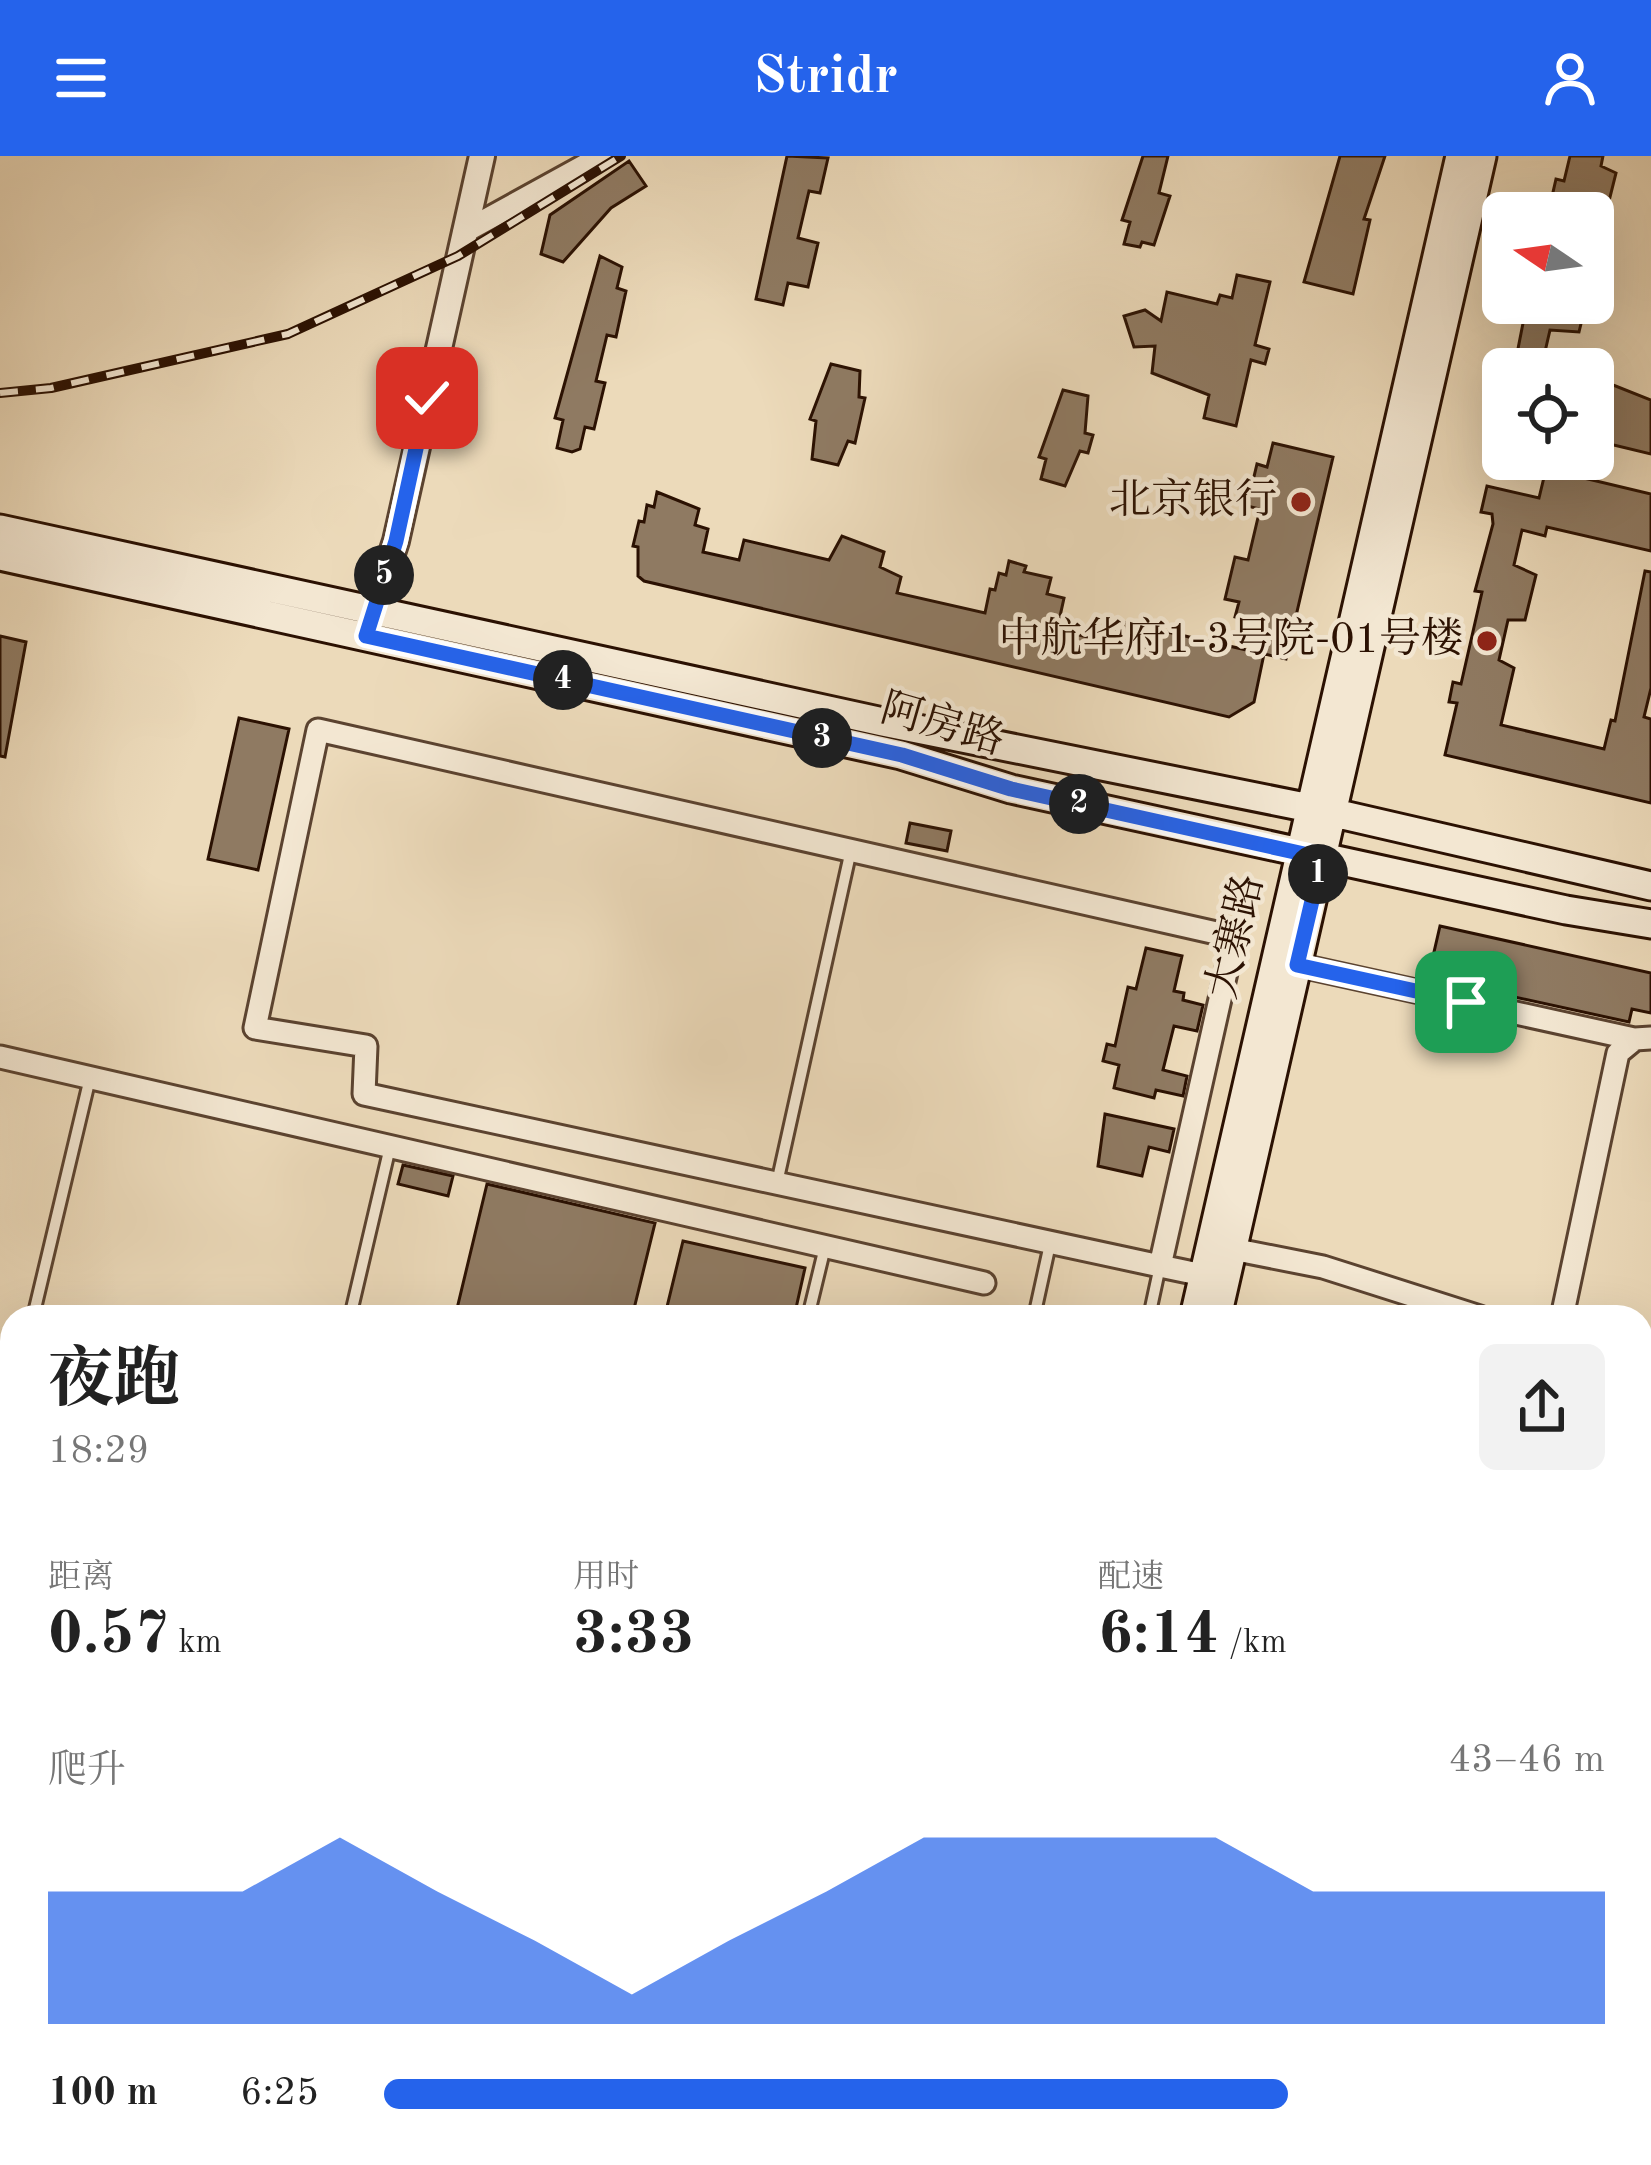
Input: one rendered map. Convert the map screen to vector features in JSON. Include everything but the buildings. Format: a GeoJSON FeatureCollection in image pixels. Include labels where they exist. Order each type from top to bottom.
{"type":"FeatureCollection","features":[{"type":"Feature","properties":{"kind":"main road","name":"大寨路"},"geometry":{"type":"LineString","coordinates":[[1197,1305],[1310,855],[1460,156]]}},
{"type":"Feature","properties":{"kind":"main road","name":"大寨路"},"geometry":{"type":"LineString","coordinates":[[1320,810],[1482,156]]}},
{"type":"Feature","properties":{"kind":"main road","name":"阿房路"},"geometry":{"type":"LineString","coordinates":[[0,530],[902,755],[1011,789],[1651,924]]}},
{"type":"Feature","properties":{"kind":"main road","name":"阿房路"},"geometry":{"type":"LineString","coordinates":[[0,556],[1129,769],[1651,886]]}},
{"type":"Feature","properties":{"kind":"main road"},"geometry":{"type":"LineString","coordinates":[[1119,813],[1129,769]]}},
{"type":"Feature","properties":{"kind":"main road","name":"大寨路"},"geometry":{"type":"LineString","coordinates":[[1220,1305],[1297,965],[1310,855]]}},
{"type":"Feature","properties":{"kind":"street"},"geometry":{"type":"LineString","coordinates":[[369,623],[396,541],[482,156]]}},
{"type":"Feature","properties":{"kind":"street"},"geometry":{"type":"LineString","coordinates":[[464,232],[602,156]]}},
{"type":"Feature","properties":{"kind":"street"},"geometry":{"type":"LineString","coordinates":[[1160,1266],[1234,937],[318,730],[255,1028],[366,1046],[364,1094],[1160,1266],[1203,1275]]}},
{"type":"Feature","properties":{"kind":"street"},"geometry":{"type":"LineString","coordinates":[[1297,965],[1642,1038]]}},
{"type":"Feature","properties":{"kind":"street"},"geometry":{"type":"LineString","coordinates":[[1565,1305],[1618,1052],[1642,1038]]}},
{"type":"Feature","properties":{"kind":"street"},"geometry":{"type":"LineString","coordinates":[[0,1057],[984,1283]]}},
{"type":"Feature","properties":{"kind":"street"},"geometry":{"type":"LineString","coordinates":[[1232,1249],[1323,1267],[1442,1305]]}},
{"type":"Feature","properties":{"kind":"lane"},"geometry":{"type":"LineString","coordinates":[[777,1183],[850,850]]}},
{"type":"Feature","properties":{"kind":"lane"},"geometry":{"type":"LineString","coordinates":[[36,1305],[90,1078]]}},
{"type":"Feature","properties":{"kind":"lane"},"geometry":{"type":"LineString","coordinates":[[353,1305],[390,1147]]}},
{"type":"Feature","properties":{"kind":"lane"},"geometry":{"type":"LineString","coordinates":[[1037,1305],[1050,1242]]}},
{"type":"Feature","properties":{"kind":"lane"},"geometry":{"type":"LineString","coordinates":[[811,1305],[825,1246]]}},
{"type":"Feature","properties":{"kind":"lane"},"geometry":{"type":"LineString","coordinates":[[1152,1305],[1160,1266]]}},
{"type":"Feature","properties":{"kind":"railway"},"geometry":{"type":"LineString","coordinates":[[0,393],[51,388],[288,334],[458,256],[621,156]]}},
{"type":"Feature","properties":{"kind":"place","name":"北京银行"},"geometry":{"type":"Point","coordinates":[1301,502]}},
{"type":"Feature","properties":{"kind":"place","name":"中航华府1-3号院-01号楼"},"geometry":{"type":"Point","coordinates":[1487,641]}},
{"type":"Feature","properties":{"kind":"route"},"geometry":{"type":"LineString","coordinates":[[427,398],[396,541],[366,636],[902,755],[1011,789],[1322,858],[1297,965],[1466,1002]]}}]}
